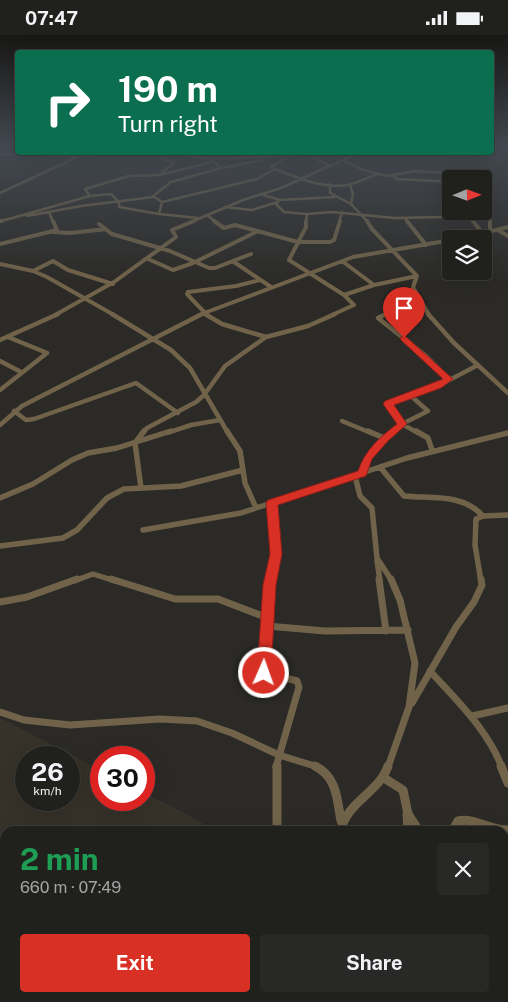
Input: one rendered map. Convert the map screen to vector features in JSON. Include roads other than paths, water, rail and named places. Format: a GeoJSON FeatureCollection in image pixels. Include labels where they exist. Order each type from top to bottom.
{"type":"FeatureCollection","features":[{"type":"Feature","properties":{"kind":"street"},"geometry":{"type":"LineString","coordinates":[[87,192],[90,196]]}},
{"type":"Feature","properties":{"kind":"street"},"geometry":{"type":"LineString","coordinates":[[153,197],[156,192]]}},
{"type":"Feature","properties":{"kind":"street"},"geometry":{"type":"LineString","coordinates":[[0,221],[153,197],[162,202],[202,192]]}},
{"type":"Feature","properties":{"kind":"street"},"geometry":{"type":"LineString","coordinates":[[0,340],[86,301],[113,284],[176,237],[172,230],[265,192]]}},
{"type":"Feature","properties":{"kind":"street"},"geometry":{"type":"LineString","coordinates":[[330,192],[351,204],[362,214],[372,229],[417,275]]}},
{"type":"Feature","properties":{"kind":"street"},"geometry":{"type":"LineString","coordinates":[[351,204],[352,192]]}},
{"type":"Feature","properties":{"kind":"street"},"geometry":{"type":"LineString","coordinates":[[260,194],[280,200],[337,197]]}},
{"type":"Feature","properties":{"kind":"street"},"geometry":{"type":"LineString","coordinates":[[9,219],[90,196],[112,195],[120,207],[198,218]]}},
{"type":"Feature","properties":{"kind":"street"},"geometry":{"type":"LineString","coordinates":[[225,207],[241,211],[276,204],[280,200]]}},
{"type":"Feature","properties":{"kind":"street"},"geometry":{"type":"LineString","coordinates":[[159,214],[162,202]]}},
{"type":"Feature","properties":{"kind":"street"},"geometry":{"type":"LineString","coordinates":[[276,204],[283,212],[307,214],[342,212],[382,218],[442,217]]}},
{"type":"Feature","properties":{"kind":"street"},"geometry":{"type":"LineString","coordinates":[[0,243],[58,229],[48,212]]}},
{"type":"Feature","properties":{"kind":"street"},"geometry":{"type":"LineString","coordinates":[[207,215],[224,228],[235,225],[298,242],[332,241],[342,212]]}},
{"type":"Feature","properties":{"kind":"street"},"geometry":{"type":"LineString","coordinates":[[141,488],[135,443],[147,428],[178,413],[204,395],[225,366],[266,337],[308,326],[354,305],[344,295],[290,260],[306,227],[307,214]]}},
{"type":"Feature","properties":{"kind":"street"},"geometry":{"type":"LineString","coordinates":[[405,218],[426,245]]}},
{"type":"Feature","properties":{"kind":"street"},"geometry":{"type":"LineString","coordinates":[[472,220],[480,230]]}},
{"type":"Feature","properties":{"kind":"street"},"geometry":{"type":"LineString","coordinates":[[99,224],[112,234],[162,248],[212,269],[251,254]]}},
{"type":"Feature","properties":{"kind":"street"},"geometry":{"type":"LineString","coordinates":[[492,232],[508,227]]}},
{"type":"Feature","properties":{"kind":"street"},"geometry":{"type":"LineString","coordinates":[[50,232],[70,233],[106,229]]}},
{"type":"Feature","properties":{"kind":"street"},"geometry":{"type":"LineString","coordinates":[[498,230],[508,236]]}},
{"type":"Feature","properties":{"kind":"street"},"geometry":{"type":"LineString","coordinates":[[148,259],[173,270],[230,247],[256,232]]}},
{"type":"Feature","properties":{"kind":"street"},"geometry":{"type":"LineString","coordinates":[[0,425],[14,411],[202,313],[342,261],[374,253],[442,242]]}},
{"type":"Feature","properties":{"kind":"street"},"geometry":{"type":"LineString","coordinates":[[33,271],[53,261],[68,270],[113,284]]}},
{"type":"Feature","properties":{"kind":"street"},"geometry":{"type":"LineString","coordinates":[[342,261],[374,285]]}},
{"type":"Feature","properties":{"kind":"street"},"geometry":{"type":"LineString","coordinates":[[234,262],[271,287]]}},
{"type":"Feature","properties":{"kind":"street"},"geometry":{"type":"LineString","coordinates":[[0,264],[33,271],[125,321],[139,332],[174,352],[190,368],[204,395],[240,451],[247,490],[256,508]]}},
{"type":"Feature","properties":{"kind":"street"},"geometry":{"type":"LineString","coordinates":[[344,295],[374,285],[417,275]]}},
{"type":"Feature","properties":{"kind":"street"},"geometry":{"type":"LineString","coordinates":[[417,275],[412,287],[421,305],[478,365],[508,393]]}},
{"type":"Feature","properties":{"kind":"street"},"geometry":{"type":"LineString","coordinates":[[260,280],[236,286],[188,292],[187,294],[202,313],[223,326],[266,337]]}},
{"type":"Feature","properties":{"kind":"street"},"geometry":{"type":"LineString","coordinates":[[421,305],[388,313],[378,318],[426,356],[449,379]]}},
{"type":"Feature","properties":{"kind":"street"},"geometry":{"type":"LineString","coordinates":[[0,390],[46,355],[47,352],[8,337]]}},
{"type":"Feature","properties":{"kind":"street"},"geometry":{"type":"LineString","coordinates":[[0,361],[21,373]]}},
{"type":"Feature","properties":{"kind":"street"},"geometry":{"type":"LineString","coordinates":[[432,450],[428,438],[402,424],[388,404],[411,396],[478,365]]}},
{"type":"Feature","properties":{"kind":"street"},"geometry":{"type":"LineString","coordinates":[[14,411],[26,419],[34,419],[136,383],[178,413]]}},
{"type":"Feature","properties":{"kind":"street"},"geometry":{"type":"LineString","coordinates":[[386,631],[373,514],[369,504],[360,496],[359,474],[368,458],[384,439],[402,424],[428,411],[411,396]]}},
{"type":"Feature","properties":{"kind":"street"},"geometry":{"type":"LineString","coordinates":[[0,498],[33,484],[72,459],[88,453],[117,449],[191,425],[220,419]]}},
{"type":"Feature","properties":{"kind":"street"},"geometry":{"type":"LineString","coordinates":[[342,421],[384,439]]}},
{"type":"Feature","properties":{"kind":"street"},"geometry":{"type":"LineString","coordinates":[[143,530],[241,513],[432,450],[508,433]]}},
{"type":"Feature","properties":{"kind":"street"},"geometry":{"type":"LineString","coordinates":[[380,467],[404,496],[435,496],[464,502],[478,509],[483,516]]}},
{"type":"Feature","properties":{"kind":"street"},"geometry":{"type":"LineString","coordinates":[[0,546],[63,538],[77,531],[113,493],[141,488],[181,486],[243,470]]}},
{"type":"Feature","properties":{"kind":"street"},"geometry":{"type":"LineString","coordinates":[[272,503],[276,554],[270,585],[263,672],[297,681],[299,684],[279,755],[274,782],[277,826]]}},
{"type":"Feature","properties":{"kind":"street"},"geometry":{"type":"LineString","coordinates":[[341,821],[356,804],[377,788],[384,779],[409,707],[456,627],[474,602],[482,585],[475,532],[476,519],[483,516],[508,515]]}},
{"type":"Feature","properties":{"kind":"street"},"geometry":{"type":"LineString","coordinates":[[377,558],[393,583],[408,630],[415,663],[409,707]]}},
{"type":"Feature","properties":{"kind":"street"},"geometry":{"type":"LineString","coordinates":[[0,602],[27,597],[94,574],[175,599],[218,599],[268,618]]}},
{"type":"Feature","properties":{"kind":"street"},"geometry":{"type":"LineString","coordinates":[[267,626],[325,631],[408,630]]}},
{"type":"Feature","properties":{"kind":"street"},"geometry":{"type":"LineString","coordinates":[[430,671],[472,716],[493,745],[508,783]]}},
{"type":"Feature","properties":{"kind":"street"},"geometry":{"type":"LineString","coordinates":[[472,716],[508,708]]}},
{"type":"Feature","properties":{"kind":"street"},"geometry":{"type":"LineString","coordinates":[[0,712],[46,725],[93,726],[159,719],[202,722],[234,733],[279,755],[318,766],[330,775],[334,781],[341,826]]}},
{"type":"Feature","properties":{"kind":"street"},"geometry":{"type":"LineString","coordinates":[[384,779],[403,788],[406,796],[407,826]]}},
{"type":"Feature","properties":{"kind":"street"},"geometry":{"type":"LineString","coordinates":[[406,812],[416,826]]}},
{"type":"Feature","properties":{"kind":"street"},"geometry":{"type":"LineString","coordinates":[[455,826],[458,821],[468,819],[483,826]]}}]}
